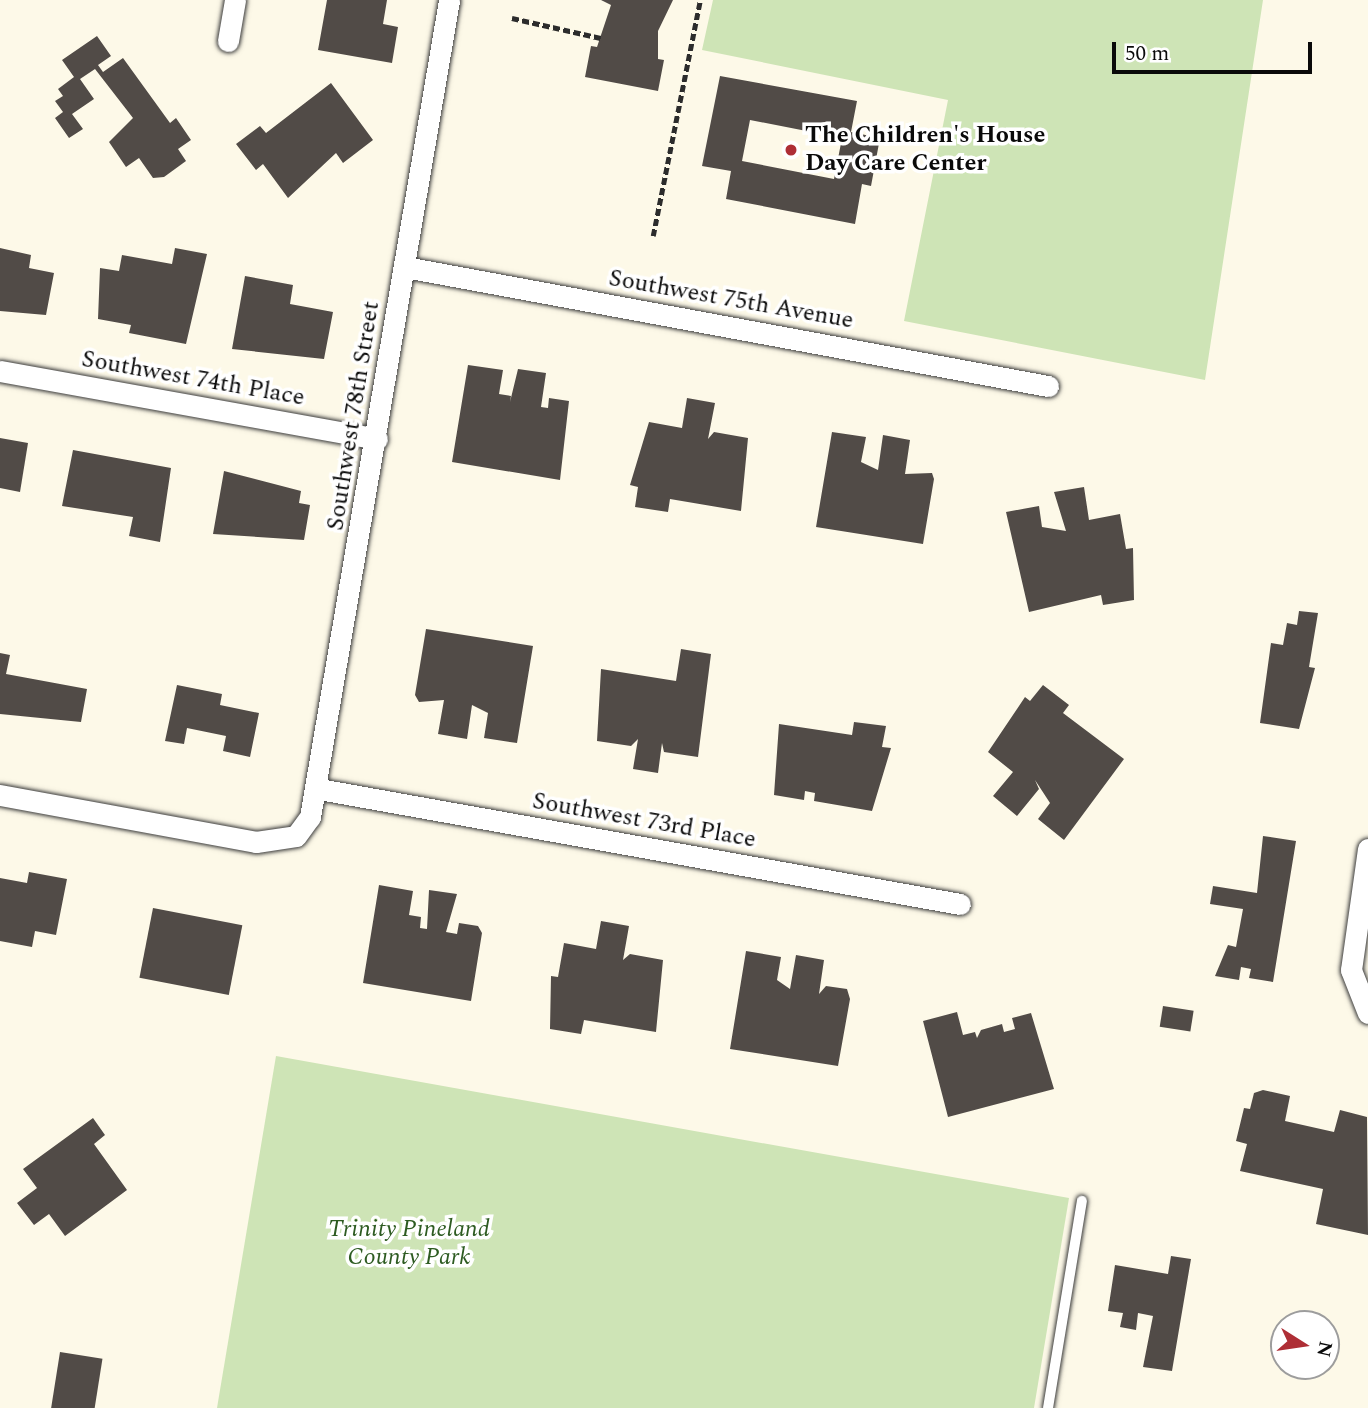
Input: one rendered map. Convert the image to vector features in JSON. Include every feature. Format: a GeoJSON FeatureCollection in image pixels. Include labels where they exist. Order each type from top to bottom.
{"type":"FeatureCollection","features":[{"type":"Feature","properties":{"kind":"street"},"geometry":{"type":"LineString","coordinates":[[228,41],[235,0]]}},
{"type":"Feature","properties":{"kind":"street","name":"Southwest 78th Street"},"geometry":{"type":"LineString","coordinates":[[0,795],[242,840],[296,836],[319,789],[449,0]]}},
{"type":"Feature","properties":{"kind":"street","name":"Southwest 75th Avenue"},"geometry":{"type":"LineString","coordinates":[[405,267],[1048,386]]}},
{"type":"Feature","properties":{"kind":"street","name":"Southwest 74th Place"},"geometry":{"type":"LineString","coordinates":[[0,371],[377,439]]}},
{"type":"Feature","properties":{"kind":"street","name":"Southwest 73rd Place"},"geometry":{"type":"LineString","coordinates":[[319,789],[960,904]]}},
{"type":"Feature","properties":{"kind":"street"},"geometry":{"type":"LineString","coordinates":[[1368,849],[1351,970],[1368,1013]]}},
{"type":"Feature","properties":{"kind":"lane"},"geometry":{"type":"LineString","coordinates":[[1048,1408],[1082,1201]]}},
{"type":"Feature","properties":{"kind":"path"},"geometry":{"type":"LineString","coordinates":[[653,236],[700,0]]}},
{"type":"Feature","properties":{"kind":"path"},"geometry":{"type":"LineString","coordinates":[[512,18],[601,38]]}},
{"type":"Feature","properties":{"kind":"green space"},"geometry":{"type":"Polygon","coordinates":[[[713,0],[1263,0],[1205,380],[904,321],[948,100],[702,50],[713,0]]]}},
{"type":"Feature","properties":{"kind":"green space","name":"Trinity Pineland County Park"},"geometry":{"type":"Polygon","coordinates":[[[276,1056],[1069,1198],[1034,1408],[217,1408],[276,1056]]]}},
{"type":"Feature","properties":{"kind":"building"},"geometry":{"type":"Polygon","coordinates":[[[327,0],[387,0],[383,24],[398,27],[392,63],[318,50],[327,0]]]}},
{"type":"Feature","properties":{"kind":"building"},"geometry":{"type":"Polygon","coordinates":[[[601,0],[673,0],[658,31],[658,59],[664,60],[658,91],[585,77],[591,46],[597,47],[611,5],[601,0]]]}},
{"type":"Feature","properties":{"kind":"building"},"geometry":{"type":"Polygon","coordinates":[[[97,36],[111,56],[98,65],[103,72],[123,58],[170,123],[176,118],[191,140],[178,149],[186,161],[164,177],[153,178],[139,158],[126,167],[109,142],[133,118],[95,69],[80,79],[94,99],[72,114],[83,129],[69,138],[55,118],[63,112],[55,101],[63,96],[58,89],[74,77],[62,60],[97,36]]]}},
{"type":"Feature","properties":{"kind":"building"},"geometry":{"type":"Polygon","coordinates":[[[720,76],[857,101],[851,132],[880,138],[871,186],[862,184],[855,224],[726,199],[731,171],[702,166],[720,76]],[[750,120],[742,161],[834,179],[842,138],[750,120]]]}},
{"type":"Feature","properties":{"kind":"building"},"geometry":{"type":"Polygon","coordinates":[[[331,83],[373,140],[343,163],[336,153],[288,198],[263,164],[256,170],[236,144],[260,126],[266,133],[331,83]]]}},
{"type":"Feature","properties":{"kind":"building"},"geometry":{"type":"Polygon","coordinates":[[[0,248],[31,255],[29,268],[54,273],[46,315],[0,311],[0,248]]]}},
{"type":"Feature","properties":{"kind":"building"},"geometry":{"type":"Polygon","coordinates":[[[175,248],[207,254],[186,344],[129,333],[131,325],[98,319],[100,268],[119,271],[122,255],[172,264],[175,248]]]}},
{"type":"Feature","properties":{"kind":"building"},"geometry":{"type":"Polygon","coordinates":[[[245,276],[293,285],[290,304],[333,312],[324,359],[232,349],[245,276]]]}},
{"type":"Feature","properties":{"kind":"building"},"geometry":{"type":"Polygon","coordinates":[[[468,365],[503,370],[499,394],[511,396],[510,402],[518,369],[546,373],[541,407],[548,408],[549,398],[569,401],[560,480],[452,462],[468,365]]]}},
{"type":"Feature","properties":{"kind":"building"},"geometry":{"type":"Polygon","coordinates":[[[687,398],[715,403],[708,439],[714,432],[748,438],[741,511],[670,499],[668,512],[635,507],[638,487],[630,485],[649,422],[682,428],[687,398]]]}},
{"type":"Feature","properties":{"kind":"building"},"geometry":{"type":"Polygon","coordinates":[[[832,432],[866,437],[861,462],[878,470],[883,435],[910,440],[905,474],[932,473],[934,479],[923,544],[816,527],[832,432]]]}},
{"type":"Feature","properties":{"kind":"building"},"geometry":{"type":"Polygon","coordinates":[[[0,438],[28,443],[20,492],[0,488],[0,438]]]}},
{"type":"Feature","properties":{"kind":"building"},"geometry":{"type":"Polygon","coordinates":[[[73,450],[171,468],[160,542],[129,536],[133,517],[62,506],[73,450]]]}},
{"type":"Feature","properties":{"kind":"building"},"geometry":{"type":"Polygon","coordinates":[[[224,471],[301,491],[299,503],[310,505],[304,540],[213,534],[224,471]]]}},
{"type":"Feature","properties":{"kind":"building"},"geometry":{"type":"Polygon","coordinates":[[[1084,487],[1089,520],[1120,514],[1126,549],[1133,548],[1134,600],[1103,605],[1101,595],[1029,612],[1006,512],[1039,506],[1042,527],[1066,531],[1054,492],[1084,487]]]}},
{"type":"Feature","properties":{"kind":"building"},"geometry":{"type":"Polygon","coordinates":[[[1299,611],[1318,613],[1309,667],[1315,668],[1299,729],[1260,723],[1271,643],[1283,645],[1287,623],[1297,625],[1299,611]]]}},
{"type":"Feature","properties":{"kind":"building"},"geometry":{"type":"Polygon","coordinates":[[[426,629],[533,646],[517,743],[484,738],[488,713],[472,705],[467,739],[438,734],[444,700],[419,702],[415,695],[426,629]]]}},
{"type":"Feature","properties":{"kind":"building"},"geometry":{"type":"Polygon","coordinates":[[[681,649],[711,654],[698,757],[664,752],[662,743],[658,773],[633,769],[638,739],[631,746],[597,741],[601,669],[676,681],[681,649]]]}},
{"type":"Feature","properties":{"kind":"building"},"geometry":{"type":"Polygon","coordinates":[[[0,653],[10,655],[6,674],[87,689],[81,722],[0,714],[0,653]]]}},
{"type":"Feature","properties":{"kind":"building"},"geometry":{"type":"Polygon","coordinates":[[[177,685],[222,694],[220,705],[259,713],[250,757],[223,751],[226,736],[187,728],[184,744],[165,741],[177,685]]]}},
{"type":"Feature","properties":{"kind":"building"},"geometry":{"type":"Polygon","coordinates":[[[1043,685],[1069,705],[1063,713],[1124,759],[1064,840],[1038,819],[1050,803],[1035,780],[1039,789],[1017,816],[993,796],[1013,772],[988,752],[1025,697],[1030,701],[1043,685]]]}},
{"type":"Feature","properties":{"kind":"building"},"geometry":{"type":"Polygon","coordinates":[[[854,722],[886,726],[882,747],[891,748],[872,811],[814,801],[815,793],[805,791],[804,800],[774,795],[779,724],[852,735],[854,722]]]}},
{"type":"Feature","properties":{"kind":"building"},"geometry":{"type":"Polygon","coordinates":[[[1263,836],[1296,841],[1273,982],[1249,978],[1251,969],[1241,967],[1239,980],[1215,976],[1228,945],[1236,947],[1243,909],[1210,904],[1213,886],[1257,893],[1263,836]]]}},
{"type":"Feature","properties":{"kind":"building"},"geometry":{"type":"Polygon","coordinates":[[[29,872],[67,879],[56,935],[35,931],[32,947],[0,941],[0,878],[27,883],[29,872]]]}},
{"type":"Feature","properties":{"kind":"building"},"geometry":{"type":"Polygon","coordinates":[[[379,885],[413,891],[409,915],[421,917],[420,928],[427,929],[429,890],[457,894],[446,932],[457,934],[459,923],[478,926],[482,933],[471,1001],[363,983],[379,885]]]}},
{"type":"Feature","properties":{"kind":"building"},"geometry":{"type":"Polygon","coordinates":[[[153,908],[242,925],[229,995],[139,978],[153,908]]]}},
{"type":"Feature","properties":{"kind":"building"},"geometry":{"type":"Polygon","coordinates":[[[601,921],[629,926],[623,960],[630,954],[663,960],[656,1032],[584,1020],[581,1034],[550,1029],[551,976],[558,977],[564,943],[596,949],[601,921]]]}},
{"type":"Feature","properties":{"kind":"building"},"geometry":{"type":"Polygon","coordinates":[[[746,951],[781,957],[777,980],[790,989],[796,955],[824,960],[819,994],[826,986],[847,989],[850,999],[838,1066],[730,1049],[746,951]]]}},
{"type":"Feature","properties":{"kind":"building"},"geometry":{"type":"Polygon","coordinates":[[[1163,1006],[1194,1011],[1190,1032],[1160,1027],[1163,1006]]]}},
{"type":"Feature","properties":{"kind":"building"},"geometry":{"type":"Polygon","coordinates":[[[957,1012],[963,1035],[975,1032],[977,1038],[981,1030],[1002,1024],[1004,1032],[1015,1029],[1012,1018],[1031,1013],[1054,1089],[948,1117],[923,1021],[957,1012]]]}},
{"type":"Feature","properties":{"kind":"building"},"geometry":{"type":"Polygon","coordinates":[[[1263,1090],[1290,1096],[1285,1121],[1334,1132],[1340,1110],[1367,1117],[1368,1235],[1316,1224],[1323,1189],[1240,1171],[1247,1144],[1236,1141],[1244,1108],[1250,1109],[1254,1093],[1263,1090]]]}},
{"type":"Feature","properties":{"kind":"building"},"geometry":{"type":"Polygon","coordinates":[[[93,1118],[105,1135],[94,1144],[127,1190],[65,1236],[49,1214],[34,1225],[17,1203],[37,1188],[23,1169],[93,1118]]]}},
{"type":"Feature","properties":{"kind":"building"},"geometry":{"type":"Polygon","coordinates":[[[1171,1256],[1191,1259],[1172,1371],[1143,1367],[1153,1316],[1138,1313],[1136,1330],[1120,1327],[1123,1313],[1108,1311],[1115,1265],[1168,1274],[1171,1256]]]}},
{"type":"Feature","properties":{"kind":"building"},"geometry":{"type":"Polygon","coordinates":[[[60,1352],[102,1359],[95,1408],[51,1408],[60,1352]]]}},
{"type":"Feature","properties":{"kind":"place","name":"The Children's House Day Care Center"},"geometry":{"type":"Point","coordinates":[791,150]}}]}
